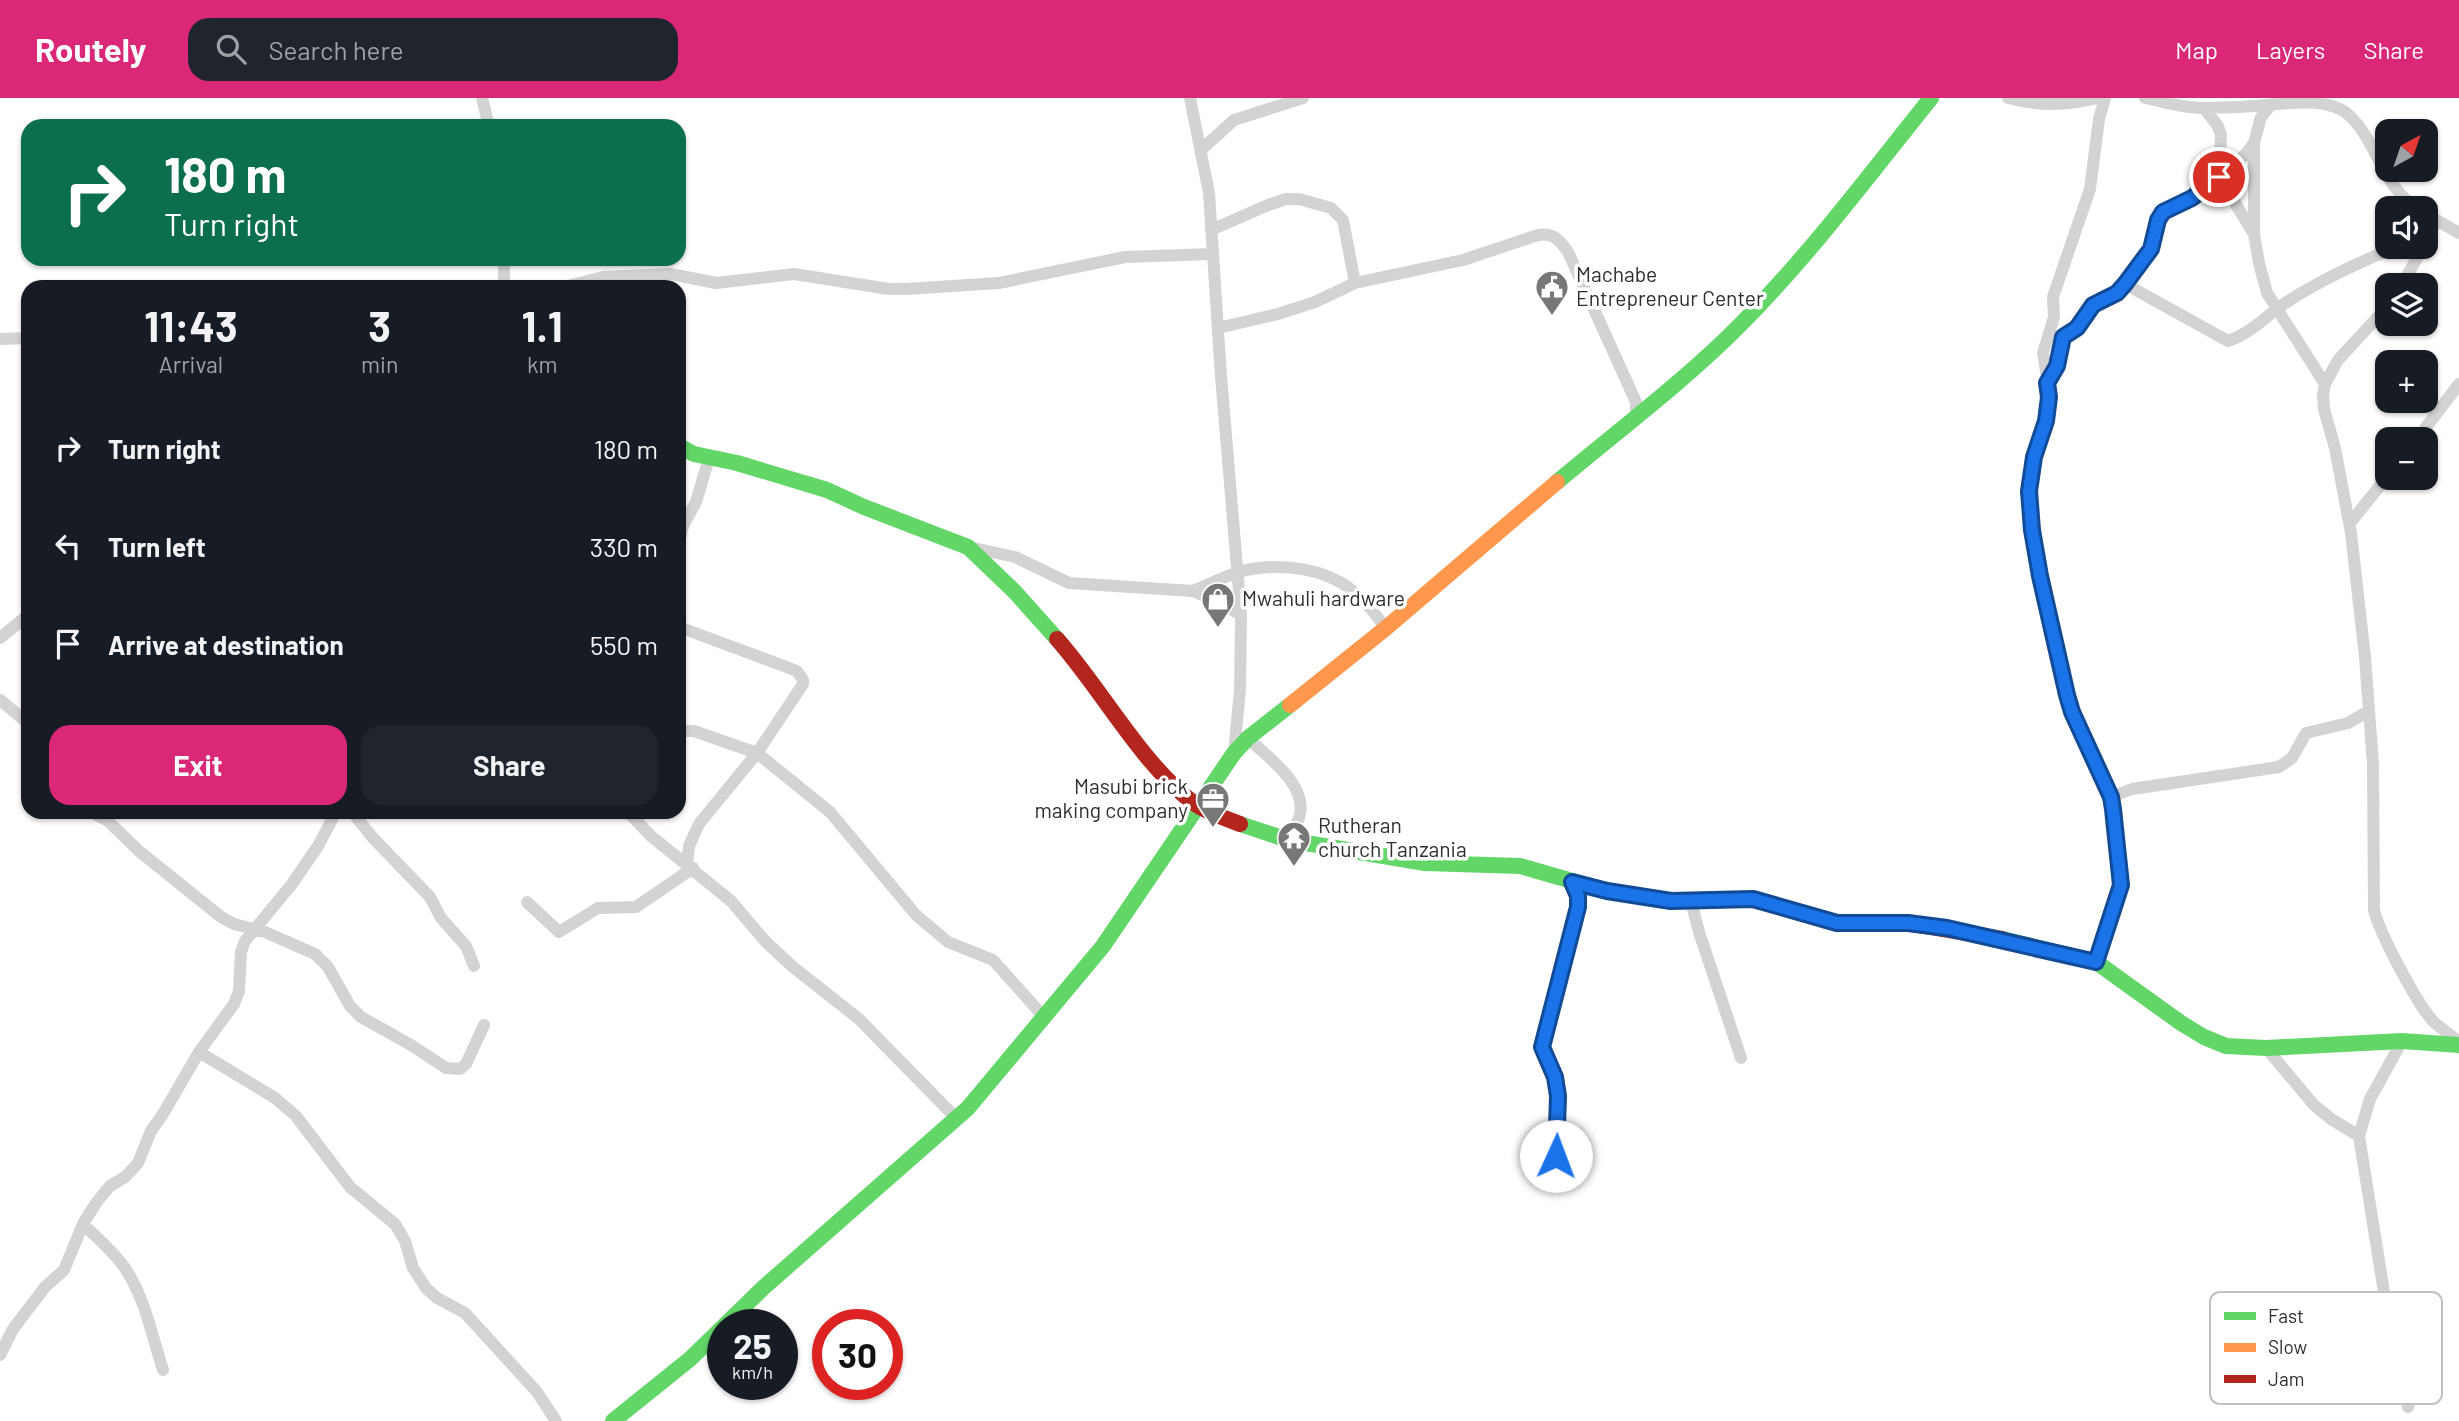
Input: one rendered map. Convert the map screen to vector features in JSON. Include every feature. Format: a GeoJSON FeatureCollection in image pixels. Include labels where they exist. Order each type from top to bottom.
{"type":"FeatureCollection","features":[{"type":"Feature","properties":{"kind":"street"},"geometry":{"type":"LineString","coordinates":[[482,98],[487,119]]}},
{"type":"Feature","properties":{"kind":"street"},"geometry":{"type":"LineString","coordinates":[[1190,98],[1209,193],[1241,615],[1240,690],[1234,753]]}},
{"type":"Feature","properties":{"kind":"street"},"geometry":{"type":"LineString","coordinates":[[1202,149],[1234,120],[1303,98]]}},
{"type":"Feature","properties":{"kind":"street"},"geometry":{"type":"LineString","coordinates":[[741,1309],[957,1119],[1045,1018],[1103,946],[1234,753],[1248,738],[1386,628],[1747,320],[1812,247],[1931,98]]}},
{"type":"Feature","properties":{"kind":"street"},"geometry":{"type":"LineString","coordinates":[[2007,98],[2056,105],[2097,98]]}},
{"type":"Feature","properties":{"kind":"street"},"geometry":{"type":"LineString","coordinates":[[2096,962],[2121,885],[2111,797],[2072,712],[2056,654],[2032,530],[2030,483],[2034,457],[2046,421],[2049,397],[2043,353],[2054,317],[2053,297],[2091,189],[2097,129],[2105,98]]}},
{"type":"Feature","properties":{"kind":"street"},"geometry":{"type":"LineString","coordinates":[[2145,98],[2204,108],[2271,104],[2293,99],[2323,101],[2346,112],[2356,123],[2401,196]]}},
{"type":"Feature","properties":{"kind":"street"},"geometry":{"type":"LineString","coordinates":[[2271,104],[2259,122],[2254,142],[2254,234],[2263,281],[2276,309],[2325,384]]}},
{"type":"Feature","properties":{"kind":"street"},"geometry":{"type":"LineString","coordinates":[[2204,108],[2214,119],[2221,135],[2219,177],[2254,234]]}},
{"type":"Feature","properties":{"kind":"street"},"geometry":{"type":"LineString","coordinates":[[2047,383],[2057,366],[2063,337],[2077,328],[2093,305],[2117,293],[2125,284],[2151,249],[2158,220],[2163,212],[2192,198],[2240,161],[2254,142]]}},
{"type":"Feature","properties":{"kind":"street"},"geometry":{"type":"LineString","coordinates":[[1211,230],[1286,199],[1331,208],[1343,220],[1355,283]]}},
{"type":"Feature","properties":{"kind":"street"},"geometry":{"type":"LineString","coordinates":[[2438,221],[2459,233]]}},
{"type":"Feature","properties":{"kind":"street"},"geometry":{"type":"LineString","coordinates":[[1218,328],[1315,302],[1355,283],[1463,260],[1538,235],[1553,235],[1568,252],[1636,402],[1636,417]]}},
{"type":"Feature","properties":{"kind":"street"},"geometry":{"type":"LineString","coordinates":[[587,280],[671,274],[716,283],[794,274],[889,289],[906,289],[999,284],[1125,257],[1213,254]]}},
{"type":"Feature","properties":{"kind":"street"},"geometry":{"type":"LineString","coordinates":[[2125,284],[2143,292],[2218,338],[2228,341],[2251,331],[2276,309],[2344,269],[2375,256]]}},
{"type":"Feature","properties":{"kind":"street"},"geometry":{"type":"LineString","coordinates":[[2375,320],[2343,354],[2325,384],[2324,409],[2350,523],[2365,656],[2372,764],[2374,910],[2376,920],[2421,1004],[2433,1021],[2459,1044]]}},
{"type":"Feature","properties":{"kind":"street"},"geometry":{"type":"LineString","coordinates":[[0,339],[21,338]]}},
{"type":"Feature","properties":{"kind":"street"},"geometry":{"type":"LineString","coordinates":[[2426,427],[2459,384]]}},
{"type":"Feature","properties":{"kind":"street"},"geometry":{"type":"LineString","coordinates":[[686,450],[827,489],[864,508],[968,547],[1015,557],[1069,583],[1193,591],[1241,615]]}},
{"type":"Feature","properties":{"kind":"street"},"geometry":{"type":"LineString","coordinates":[[686,520],[696,502],[709,457]]}},
{"type":"Feature","properties":{"kind":"street"},"geometry":{"type":"LineString","coordinates":[[2350,523],[2377,490]]}},
{"type":"Feature","properties":{"kind":"street"},"geometry":{"type":"LineString","coordinates":[[968,547],[1015,592],[1078,663],[1164,778],[1198,806],[1257,831],[1288,840],[1425,863],[1507,864],[1607,891],[1671,901],[1753,899],[1837,923],[1908,923],[1947,928],[2096,962],[2204,1037],[2226,1046],[2266,1048],[2330,1042],[2402,1041],[2459,1044]]}},
{"type":"Feature","properties":{"kind":"street"},"geometry":{"type":"LineString","coordinates":[[1193,591],[1238,572],[1276,567],[1298,569],[1340,582],[1359,596],[1386,628]]}},
{"type":"Feature","properties":{"kind":"street"},"geometry":{"type":"LineString","coordinates":[[0,638],[21,621]]}},
{"type":"Feature","properties":{"kind":"street"},"geometry":{"type":"LineString","coordinates":[[686,629],[801,675],[803,684],[757,753],[699,824],[689,846],[690,866]]}},
{"type":"Feature","properties":{"kind":"street"},"geometry":{"type":"LineString","coordinates":[[0,700],[21,717]]}},
{"type":"Feature","properties":{"kind":"street"},"geometry":{"type":"LineString","coordinates":[[2111,797],[2132,789],[2279,767],[2292,758],[2306,733],[2348,723],[2367,712]]}},
{"type":"Feature","properties":{"kind":"street"},"geometry":{"type":"LineString","coordinates":[[686,731],[694,731],[757,753],[830,812],[916,915],[948,942],[993,960],[1045,1018]]}},
{"type":"Feature","properties":{"kind":"street"},"geometry":{"type":"LineString","coordinates":[[1248,738],[1292,780],[1297,789],[1300,815],[1288,840]]}},
{"type":"Feature","properties":{"kind":"street"},"geometry":{"type":"LineString","coordinates":[[114,819],[148,859],[221,917],[315,954],[328,967],[360,1017],[446,1068],[460,1069],[466,1064],[484,1025]]}},
{"type":"Feature","properties":{"kind":"street"},"geometry":{"type":"LineString","coordinates":[[0,1354],[13,1329],[37,1297],[64,1270],[90,1212],[110,1185],[125,1177],[138,1164],[151,1131],[199,1052],[237,1000],[241,952],[252,929],[292,884],[332,819]]}},
{"type":"Feature","properties":{"kind":"street"},"geometry":{"type":"LineString","coordinates":[[358,819],[430,897],[441,918],[466,946],[474,966]]}},
{"type":"Feature","properties":{"kind":"street"},"geometry":{"type":"LineString","coordinates":[[635,819],[651,836],[731,901],[766,942],[793,967],[859,1019],[887,1045],[918,1081],[957,1119]]}},
{"type":"Feature","properties":{"kind":"street"},"geometry":{"type":"LineString","coordinates":[[527,902],[559,932],[598,908],[636,907],[690,866]]}},
{"type":"Feature","properties":{"kind":"street"},"geometry":{"type":"LineString","coordinates":[[1556,1156],[1558,1096],[1555,1077],[1542,1047],[1578,907],[1578,896],[1572,882]]}},
{"type":"Feature","properties":{"kind":"street"},"geometry":{"type":"LineString","coordinates":[[1691,901],[1741,1058]]}},
{"type":"Feature","properties":{"kind":"street"},"geometry":{"type":"LineString","coordinates":[[2384,1292],[2359,1136],[2370,1099],[2402,1041]]}},
{"type":"Feature","properties":{"kind":"street"},"geometry":{"type":"LineString","coordinates":[[2266,1048],[2314,1105],[2359,1136]]}},
{"type":"Feature","properties":{"kind":"street"},"geometry":{"type":"LineString","coordinates":[[199,1052],[275,1098],[296,1116],[351,1187],[395,1224],[405,1241],[413,1268],[426,1288],[437,1298],[465,1313],[537,1392],[556,1421]]}},
{"type":"Feature","properties":{"kind":"street"},"geometry":{"type":"LineString","coordinates":[[83,1224],[124,1266],[135,1285],[163,1370]]}},
{"type":"Feature","properties":{"kind":"street"},"geometry":{"type":"LineString","coordinates":[[613,1421],[707,1343]]}},
{"type":"Feature","properties":{"kind":"traffic: fast"},"geometry":{"type":"LineString","coordinates":[[1557,482],[1675,384],[1743,322],[1816,241],[1931,98]]}},
{"type":"Feature","properties":{"kind":"traffic: fast"},"geometry":{"type":"LineString","coordinates":[[686,450],[827,490],[968,547],[1015,592],[1057,639]]}},
{"type":"Feature","properties":{"kind":"traffic: fast"},"geometry":{"type":"LineString","coordinates":[[741,1309],[968,1108],[1103,946],[1234,753],[1248,738],[1290,705]]}},
{"type":"Feature","properties":{"kind":"traffic: fast"},"geometry":{"type":"LineString","coordinates":[[1240,824],[1288,840],[1425,863],[1520,866],[1607,891],[1671,901],[1753,899],[1787,909]]}},
{"type":"Feature","properties":{"kind":"traffic: fast"},"geometry":{"type":"LineString","coordinates":[[2002,939],[2096,962],[2181,1023],[2226,1046],[2266,1048],[2402,1041],[2459,1045]]}},
{"type":"Feature","properties":{"kind":"traffic: fast"},"geometry":{"type":"LineString","coordinates":[[613,1421],[707,1343]]}},
{"type":"Feature","properties":{"kind":"traffic: slow"},"geometry":{"type":"LineString","coordinates":[[1290,705],[1386,628],[1557,482]]}},
{"type":"Feature","properties":{"kind":"traffic: jam"},"geometry":{"type":"LineString","coordinates":[[1057,639],[1140,748],[1175,788],[1200,807],[1240,824]]}},
{"type":"Feature","properties":{"kind":"traffic: jam"},"geometry":{"type":"LineString","coordinates":[[1787,909],[1837,923],[1908,923],[2002,939]]}},
{"type":"Feature","properties":{"kind":"place","name":"Machabe Entrepreneur Center"},"geometry":{"type":"Point","coordinates":[1552,317]}},
{"type":"Feature","properties":{"kind":"place","name":"Mwahuli hardware"},"geometry":{"type":"Point","coordinates":[1218,629]}},
{"type":"Feature","properties":{"kind":"place","name":"Masubi brick making company"},"geometry":{"type":"Point","coordinates":[1213,829]}},
{"type":"Feature","properties":{"kind":"place","name":"Rutheran church Tanzania"},"geometry":{"type":"Point","coordinates":[1294,868]}},
{"type":"Feature","properties":{"kind":"route"},"geometry":{"type":"LineString","coordinates":[[1556,1156],[1558,1096],[1555,1077],[1542,1047],[1578,907],[1578,896],[1572,882],[1607,891],[1671,901],[1753,899],[1837,923],[1908,923],[1947,928],[2096,962],[2117,901],[2121,872],[2111,797],[2072,712],[2056,654],[2032,530],[2029,498],[2034,457],[2046,421],[2049,397],[2047,383],[2057,366],[2063,337],[2077,328],[2093,305],[2117,293],[2125,284],[2151,249],[2160,215],[2167,209],[2188,201],[2219,177]]}}]}
